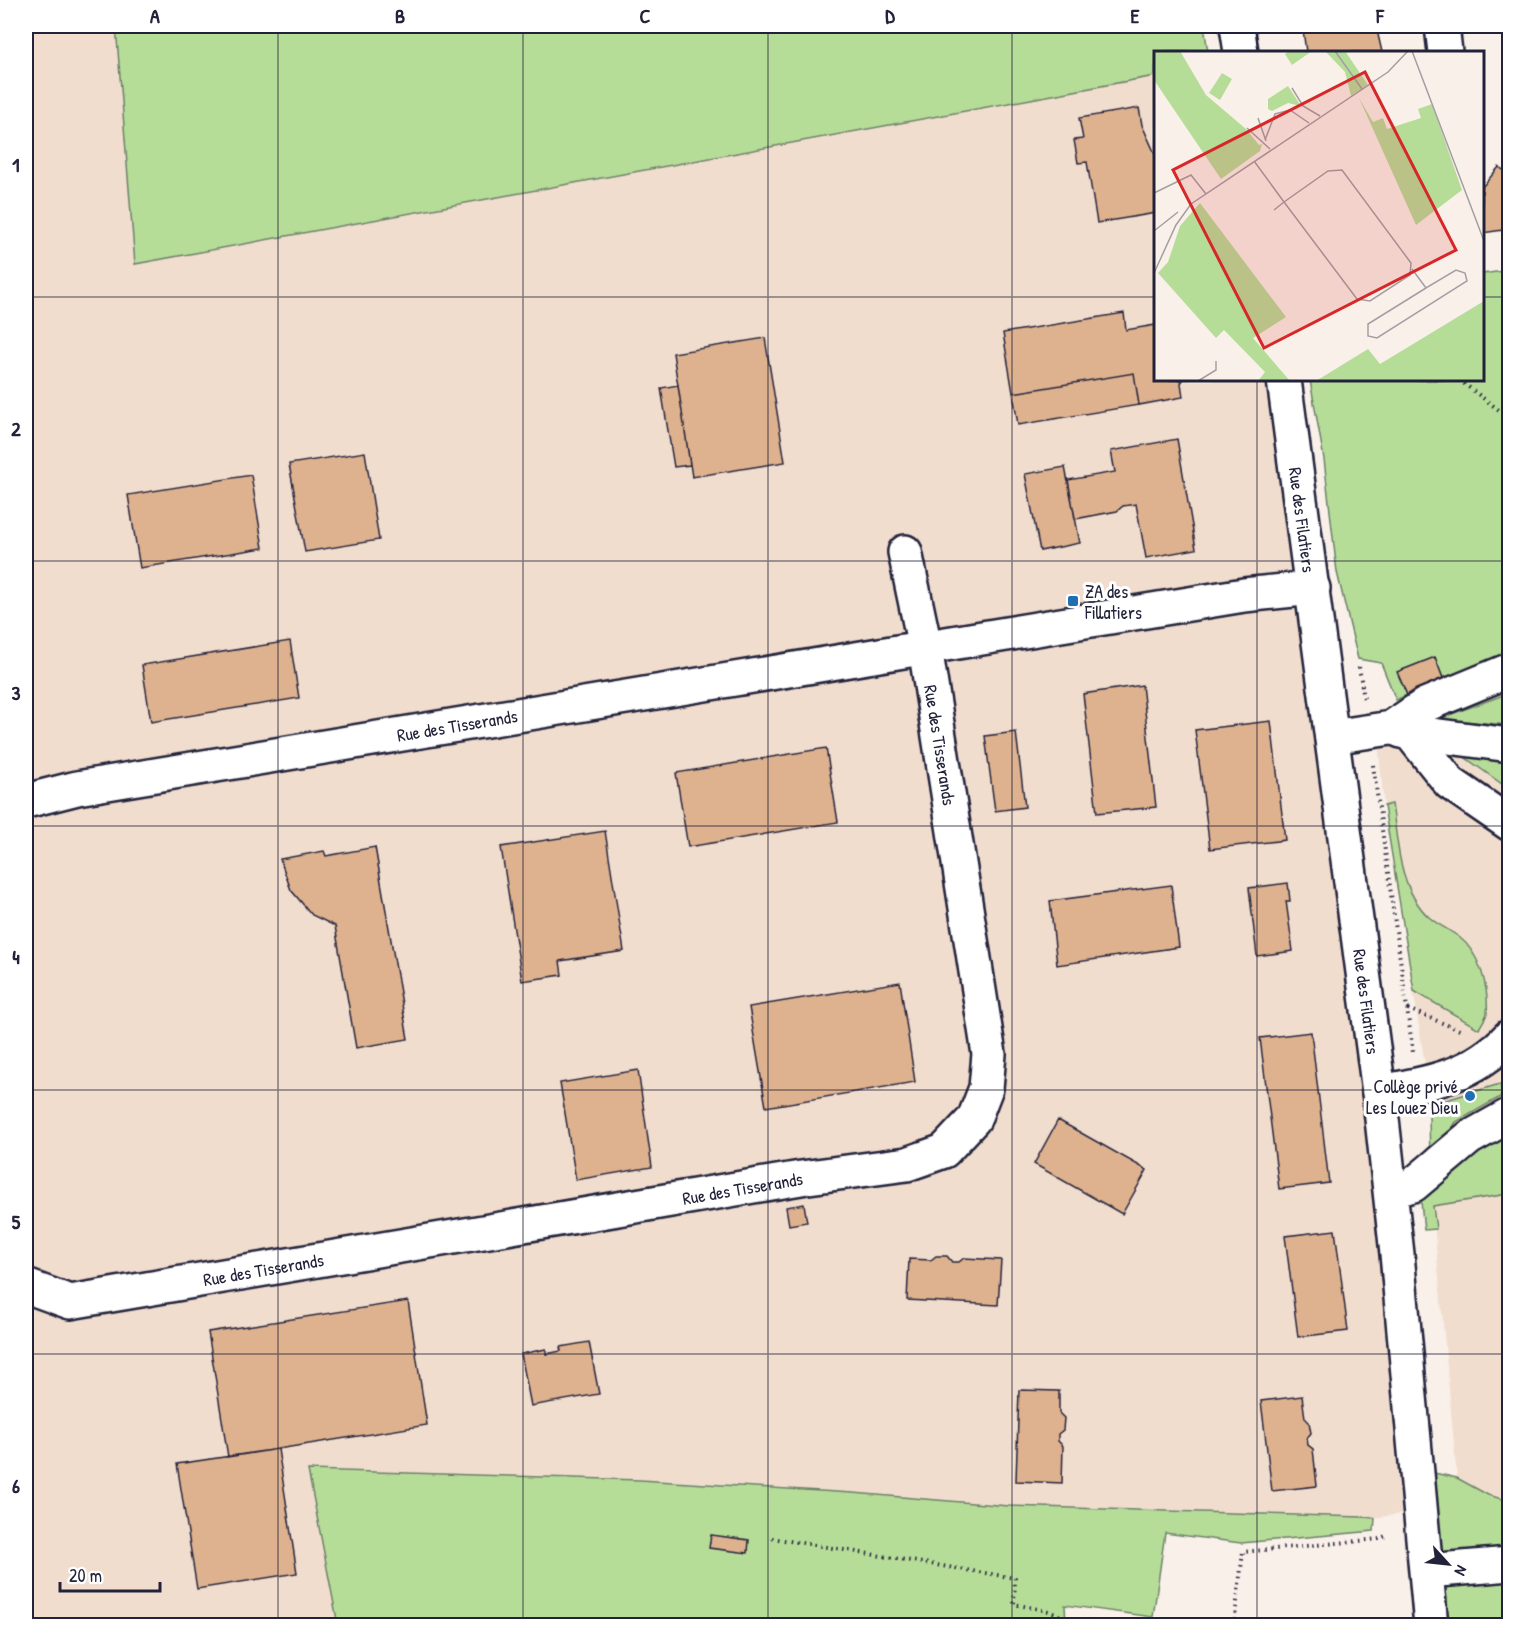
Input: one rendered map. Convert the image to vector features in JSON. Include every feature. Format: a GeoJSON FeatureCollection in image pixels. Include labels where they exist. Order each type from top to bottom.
{"type":"FeatureCollection","features":[{"type":"Feature","properties":{"kind":"street"},"geometry":{"type":"LineString","coordinates":[[1237,26],[1241,51]]}},
{"type":"Feature","properties":{"kind":"street"},"geometry":{"type":"LineString","coordinates":[[1442,26],[1445,51]]}},
{"type":"Feature","properties":{"kind":"street","name":"Rue des Filatiers"},"geometry":{"type":"LineString","coordinates":[[1284,381],[1391,1191],[1431,1626]]}},
{"type":"Feature","properties":{"kind":"street","name":"Rue des Tisserands"},"geometry":{"type":"LineString","coordinates":[[26,1286],[70,1302],[789,1180],[907,1164],[944,1151],[974,1119],[986,1088],[989,1054],[925,647],[905,552]]}},
{"type":"Feature","properties":{"kind":"street","name":"Rue des Tisserands"},"geometry":{"type":"LineString","coordinates":[[26,801],[77,788],[925,647],[1244,596],[1312,588]]}},
{"type":"Feature","properties":{"kind":"street"},"geometry":{"type":"LineString","coordinates":[[1401,731],[1425,705],[1509,670]]}},
{"type":"Feature","properties":{"kind":"street"},"geometry":{"type":"LineString","coordinates":[[1332,737],[1401,731],[1509,745]]}},
{"type":"Feature","properties":{"kind":"street"},"geometry":{"type":"LineString","coordinates":[[1401,731],[1450,783],[1509,824]]}},
{"type":"Feature","properties":{"kind":"street"},"geometry":{"type":"LineString","coordinates":[[1379,1092],[1429,1083],[1466,1071],[1493,1054],[1509,1036]]}},
{"type":"Feature","properties":{"kind":"street"},"geometry":{"type":"LineString","coordinates":[[1391,1191],[1413,1185],[1469,1138],[1509,1115]]}},
{"type":"Feature","properties":{"kind":"street"},"geometry":{"type":"LineString","coordinates":[[1427,1571],[1509,1564]]}},
{"type":"Feature","properties":{"kind":"path"},"geometry":{"type":"LineString","coordinates":[[1460,381],[1509,415]]}},
{"type":"Feature","properties":{"kind":"path"},"geometry":{"type":"LineString","coordinates":[[772,1538],[1015,1578],[1014,1604],[1048,1611],[1072,1620],[1122,1626]]}},
{"type":"Feature","properties":{"kind":"path"},"geometry":{"type":"LineString","coordinates":[[1234,1626],[1243,1552],[1379,1539]]}},
{"type":"Feature","properties":{"kind":"shaded area"},"geometry":{"type":"Polygon","coordinates":[[[26,26],[116,26],[135,263],[1154,76],[1154,381],[1284,381],[1420,1511],[1375,1518],[1180,1513],[1009,1506],[853,1493],[640,1480],[308,1470],[338,1625],[26,1626],[26,26]]]}},
{"type":"Feature","properties":{"kind":"shaded area","name":"Collège privé Les Louez Dieu"},"geometry":{"type":"Polygon","coordinates":[[[1509,670],[1509,1501],[1488,1495],[1457,1478],[1431,1191],[1429,1115],[1432,1109],[1384,806],[1377,731],[1509,670]]]}},
{"type":"Feature","properties":{"kind":"green space"},"geometry":{"type":"Polygon","coordinates":[[[116,26],[1204,26],[1208,51],[1154,51],[1154,76],[135,264],[116,26]]]}},
{"type":"Feature","properties":{"kind":"green space"},"geometry":{"type":"Polygon","coordinates":[[[1509,270],[1509,660],[1444,681],[1435,658],[1398,672],[1407,695],[1396,700],[1381,663],[1358,659],[1337,572],[1324,459],[1310,381],[1484,381],[1484,274],[1509,270]]]}},
{"type":"Feature","properties":{"kind":"green space"},"geometry":{"type":"Polygon","coordinates":[[[1509,693],[1509,725],[1438,719],[1509,693]]]}},
{"type":"Feature","properties":{"kind":"green space"},"geometry":{"type":"Polygon","coordinates":[[[1463,756],[1509,759],[1509,789],[1463,756]]]}},
{"type":"Feature","properties":{"kind":"green space"},"geometry":{"type":"Polygon","coordinates":[[[1392,804],[1401,865],[1414,898],[1429,917],[1459,937],[1478,961],[1485,982],[1487,1003],[1486,1017],[1479,1029],[1414,991],[1384,806],[1392,804]]]}},
{"type":"Feature","properties":{"kind":"green space"},"geometry":{"type":"Polygon","coordinates":[[[1500,1084],[1502,1096],[1456,1122],[1430,1160],[1429,1115],[1436,1103],[1500,1084]]]}},
{"type":"Feature","properties":{"kind":"green space"},"geometry":{"type":"Polygon","coordinates":[[[1506,1132],[1508,1194],[1433,1206],[1436,1229],[1424,1230],[1420,1192],[1506,1132]]]}},
{"type":"Feature","properties":{"kind":"green space"},"geometry":{"type":"Polygon","coordinates":[[[1416,1469],[1457,1478],[1488,1495],[1509,1501],[1509,1619],[1460,1625],[1431,1625],[1416,1469]]]}},
{"type":"Feature","properties":{"kind":"green space"},"geometry":{"type":"Polygon","coordinates":[[[308,1470],[640,1480],[853,1493],[1009,1506],[1375,1518],[1374,1531],[1241,1543],[1165,1533],[1153,1617],[1065,1605],[1066,1625],[338,1625],[308,1470]]]}},
{"type":"Feature","properties":{"kind":"building"},"geometry":{"type":"Polygon","coordinates":[[[1336,26],[1376,26],[1382,51],[1306,51],[1303,30],[1336,26]]]}},
{"type":"Feature","properties":{"kind":"building"},"geometry":{"type":"Polygon","coordinates":[[[1504,26],[1510,26],[1510,53],[1506,37],[1504,26]]]}},
{"type":"Feature","properties":{"kind":"building"},"geometry":{"type":"Polygon","coordinates":[[[1139,108],[1142,125],[1154,152],[1154,213],[1097,223],[1087,162],[1078,163],[1074,140],[1083,139],[1079,118],[1139,108]]]}},
{"type":"Feature","properties":{"kind":"building"},"geometry":{"type":"Polygon","coordinates":[[[1499,167],[1510,175],[1510,229],[1484,233],[1484,185],[1499,167]]]}},
{"type":"Feature","properties":{"kind":"building"},"geometry":{"type":"Polygon","coordinates":[[[1124,313],[1126,330],[1154,325],[1154,381],[1182,381],[1183,397],[1139,405],[1134,373],[1013,393],[1003,333],[1124,313]]]}},
{"type":"Feature","properties":{"kind":"building"},"geometry":{"type":"Polygon","coordinates":[[[765,338],[785,462],[692,477],[673,353],[765,338]]]}},
{"type":"Feature","properties":{"kind":"building"},"geometry":{"type":"Polygon","coordinates":[[[1134,373],[1139,405],[1018,425],[1013,393],[1134,373]]]}},
{"type":"Feature","properties":{"kind":"building"},"geometry":{"type":"Polygon","coordinates":[[[678,385],[690,465],[674,467],[661,388],[678,385]]]}},
{"type":"Feature","properties":{"kind":"building"},"geometry":{"type":"Polygon","coordinates":[[[1177,439],[1196,549],[1146,558],[1136,504],[1123,506],[1117,511],[1075,519],[1068,480],[1115,472],[1111,451],[1177,439]]]}},
{"type":"Feature","properties":{"kind":"building"},"geometry":{"type":"Polygon","coordinates":[[[365,452],[379,540],[305,552],[289,464],[365,452]]]}},
{"type":"Feature","properties":{"kind":"building"},"geometry":{"type":"Polygon","coordinates":[[[1065,467],[1080,543],[1040,551],[1025,474],[1065,467]]]}},
{"type":"Feature","properties":{"kind":"building"},"geometry":{"type":"Polygon","coordinates":[[[251,475],[263,548],[140,568],[128,495],[251,475]]]}},
{"type":"Feature","properties":{"kind":"building"},"geometry":{"type":"Polygon","coordinates":[[[290,641],[299,698],[151,722],[142,665],[290,641]]]}},
{"type":"Feature","properties":{"kind":"building"},"geometry":{"type":"Polygon","coordinates":[[[1435,657],[1444,681],[1407,695],[1397,672],[1435,657]]]}},
{"type":"Feature","properties":{"kind":"building"},"geometry":{"type":"Polygon","coordinates":[[[1142,685],[1156,807],[1097,813],[1083,694],[1142,685]]]}},
{"type":"Feature","properties":{"kind":"building"},"geometry":{"type":"Polygon","coordinates":[[[1271,721],[1285,840],[1210,849],[1195,730],[1271,721]]]}},
{"type":"Feature","properties":{"kind":"building"},"geometry":{"type":"Polygon","coordinates":[[[1016,732],[1025,807],[995,811],[985,736],[1016,732]]]}},
{"type":"Feature","properties":{"kind":"building"},"geometry":{"type":"Polygon","coordinates":[[[826,748],[838,822],[688,847],[676,773],[826,748]]]}},
{"type":"Feature","properties":{"kind":"building"},"geometry":{"type":"Polygon","coordinates":[[[605,831],[624,951],[560,961],[562,975],[522,981],[501,847],[605,831]]]}},
{"type":"Feature","properties":{"kind":"building"},"geometry":{"type":"Polygon","coordinates":[[[375,847],[408,1039],[356,1048],[335,926],[312,915],[291,890],[280,859],[324,851],[326,856],[375,847]]]}},
{"type":"Feature","properties":{"kind":"building"},"geometry":{"type":"Polygon","coordinates":[[[1288,883],[1290,901],[1286,901],[1293,951],[1257,956],[1249,888],[1288,883]]]}},
{"type":"Feature","properties":{"kind":"building"},"geometry":{"type":"Polygon","coordinates":[[[1171,885],[1179,947],[1057,965],[1050,901],[1171,885]]]}},
{"type":"Feature","properties":{"kind":"building"},"geometry":{"type":"Polygon","coordinates":[[[900,982],[915,1082],[766,1107],[749,1007],[900,982]]]}},
{"type":"Feature","properties":{"kind":"building"},"geometry":{"type":"Polygon","coordinates":[[[1311,1032],[1329,1183],[1279,1189],[1260,1038],[1311,1032]]]}},
{"type":"Feature","properties":{"kind":"building"},"geometry":{"type":"Polygon","coordinates":[[[638,1070],[652,1167],[576,1180],[560,1083],[638,1070]]]}},
{"type":"Feature","properties":{"kind":"building"},"geometry":{"type":"Polygon","coordinates":[[[1058,1120],[1147,1170],[1122,1214],[1034,1164],[1058,1120]]]}},
{"type":"Feature","properties":{"kind":"building"},"geometry":{"type":"Polygon","coordinates":[[[804,1204],[807,1222],[789,1225],[786,1207],[804,1204]]]}},
{"type":"Feature","properties":{"kind":"building"},"geometry":{"type":"Polygon","coordinates":[[[1335,1230],[1348,1331],[1298,1337],[1285,1236],[1335,1230]]]}},
{"type":"Feature","properties":{"kind":"building"},"geometry":{"type":"Polygon","coordinates":[[[936,1256],[947,1256],[952,1262],[959,1262],[964,1258],[1001,1260],[998,1305],[907,1300],[909,1259],[931,1260],[936,1256]]]}},
{"type":"Feature","properties":{"kind":"building"},"geometry":{"type":"Polygon","coordinates":[[[408,1301],[427,1425],[228,1457],[208,1332],[408,1301]]]}},
{"type":"Feature","properties":{"kind":"building"},"geometry":{"type":"Polygon","coordinates":[[[589,1342],[599,1394],[531,1406],[521,1354],[546,1349],[546,1354],[561,1351],[560,1347],[589,1342]]]}},
{"type":"Feature","properties":{"kind":"building"},"geometry":{"type":"Polygon","coordinates":[[[1019,1390],[1059,1391],[1059,1413],[1064,1418],[1063,1430],[1058,1434],[1058,1441],[1063,1446],[1062,1483],[1016,1481],[1019,1390]]]}},
{"type":"Feature","properties":{"kind":"building"},"geometry":{"type":"Polygon","coordinates":[[[1302,1396],[1305,1418],[1309,1422],[1311,1433],[1307,1438],[1308,1445],[1313,1449],[1317,1486],[1272,1491],[1261,1401],[1302,1396]]]}},
{"type":"Feature","properties":{"kind":"building"},"geometry":{"type":"Polygon","coordinates":[[[278,1449],[297,1573],[197,1589],[177,1464],[278,1449]]]}},
{"type":"Feature","properties":{"kind":"building"},"geometry":{"type":"Polygon","coordinates":[[[711,1535],[749,1540],[748,1553],[709,1548],[711,1535]]]}},
{"type":"Feature","properties":{"kind":"place","name":"ZA des Fillatiers"},"geometry":{"type":"Point","coordinates":[1073,601]}},
{"type":"Feature","properties":{"kind":"place","name":"Collège privé Les Louez Dieu"},"geometry":{"type":"Point","coordinates":[1470,1096]}}]}
